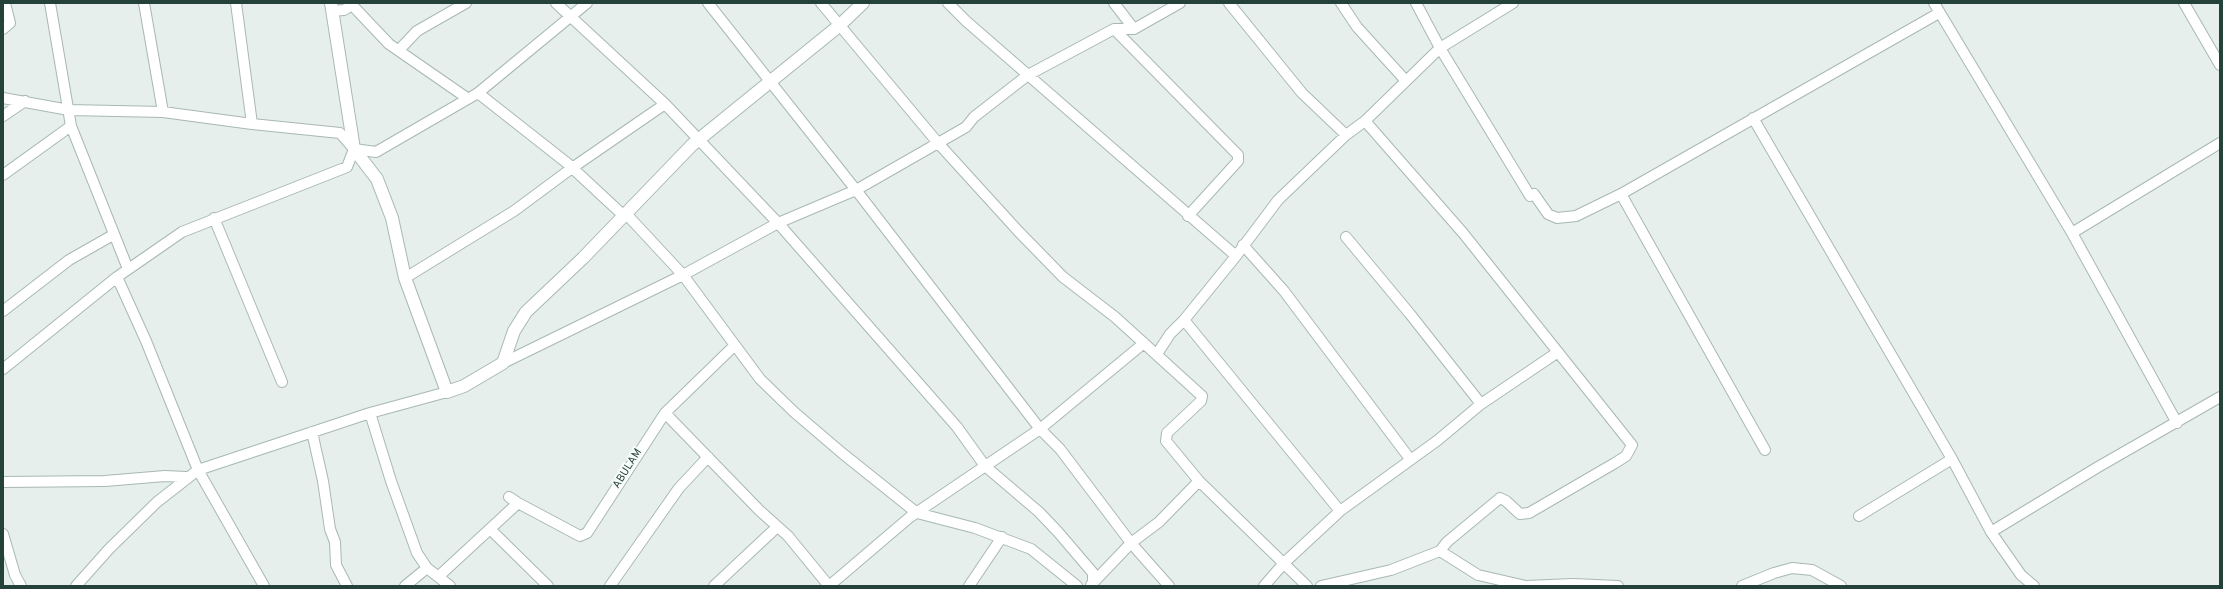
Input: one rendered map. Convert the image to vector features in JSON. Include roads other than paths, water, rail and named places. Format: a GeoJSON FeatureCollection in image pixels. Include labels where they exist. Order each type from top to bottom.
{"type":"FeatureCollection","features":[{"type":"Feature","properties":{"kind":"street"},"geometry":{"type":"LineString","coordinates":[[3,29],[10,23],[5,3]]}},
{"type":"Feature","properties":{"kind":"street"},"geometry":{"type":"LineString","coordinates":[[50,3],[71,126],[113,235],[128,268]]}},
{"type":"Feature","properties":{"kind":"street"},"geometry":{"type":"LineString","coordinates":[[144,3],[163,112]]}},
{"type":"Feature","properties":{"kind":"street"},"geometry":{"type":"LineString","coordinates":[[236,3],[252,124]]}},
{"type":"Feature","properties":{"kind":"street"},"geometry":{"type":"LineString","coordinates":[[399,50],[416,31],[466,3]]}},
{"type":"Feature","properties":{"kind":"street"},"geometry":{"type":"LineString","coordinates":[[556,3],[665,104],[778,223],[957,426],[985,466],[1039,512],[1093,574],[1091,584]]}},
{"type":"Feature","properties":{"kind":"street"},"geometry":{"type":"LineString","coordinates":[[354,149],[376,152],[478,93],[587,3]]}},
{"type":"Feature","properties":{"kind":"street"},"geometry":{"type":"LineString","coordinates":[[708,3],[856,190],[1040,429],[1060,449],[1131,543],[1169,586]]}},
{"type":"Feature","properties":{"kind":"street"},"geometry":{"type":"LineString","coordinates":[[821,3],[938,143],[1018,232],[1063,277],[1115,317],[1202,396],[1201,401],[1167,433],[1166,441],[1199,481],[1307,586]]}},
{"type":"Feature","properties":{"kind":"street"},"geometry":{"type":"LineString","coordinates":[[503,363],[514,331],[526,312],[699,140],[770,80],[840,25],[863,3]]}},
{"type":"Feature","properties":{"kind":"street"},"geometry":{"type":"LineString","coordinates":[[948,3],[966,22],[1188,216],[1236,256]]}},
{"type":"Feature","properties":{"kind":"street"},"geometry":{"type":"LineString","coordinates":[[1114,3],[1134,30]]}},
{"type":"Feature","properties":{"kind":"street"},"geometry":{"type":"LineString","coordinates":[[76,586],[109,549],[157,502],[186,477],[198,470],[370,412],[447,392],[464,386],[503,363],[682,275],[778,223],[856,190],[966,127],[974,117],[1028,75],[1114,29],[1134,30],[1180,3]]}},
{"type":"Feature","properties":{"kind":"street"},"geometry":{"type":"LineString","coordinates":[[1229,3],[1302,93],[1346,135]]}},
{"type":"Feature","properties":{"kind":"street"},"geometry":{"type":"LineString","coordinates":[[1341,3],[1357,27],[1406,81]]}},
{"type":"Feature","properties":{"kind":"street"},"geometry":{"type":"LineString","coordinates":[[1416,3],[1440,48],[1530,196],[1534,194],[1548,214],[1557,218],[1576,216],[1621,194],[1939,13]]}},
{"type":"Feature","properties":{"kind":"street"},"geometry":{"type":"LineString","coordinates":[[1157,354],[1170,334],[1184,320],[1236,256],[1278,200],[1346,135],[1365,121],[1440,48],[1512,3]]}},
{"type":"Feature","properties":{"kind":"street"},"geometry":{"type":"LineString","coordinates":[[1934,3],[2072,233],[2177,422]]}},
{"type":"Feature","properties":{"kind":"street"},"geometry":{"type":"LineString","coordinates":[[2184,3],[2220,65]]}},
{"type":"Feature","properties":{"kind":"street"},"geometry":{"type":"LineString","coordinates":[[3,369],[128,268],[182,232],[214,218],[347,167],[354,149],[332,7],[344,10],[352,5],[389,44],[467,98]]}},
{"type":"Feature","properties":{"kind":"street"},"geometry":{"type":"LineString","coordinates":[[1114,29],[1238,155],[1238,161],[1188,216]]}},
{"type":"Feature","properties":{"kind":"street"},"geometry":{"type":"LineString","coordinates":[[478,93],[572,168],[624,216],[630,218],[682,275],[760,379],[794,412],[917,513],[1002,537],[1031,549],[1077,586]]}},
{"type":"Feature","properties":{"kind":"street"},"geometry":{"type":"LineString","coordinates":[[3,98],[69,110],[163,112],[252,124],[340,133],[377,179],[392,218],[405,278],[447,392]]}},
{"type":"Feature","properties":{"kind":"street"},"geometry":{"type":"LineString","coordinates":[[3,116],[25,101]]}},
{"type":"Feature","properties":{"kind":"street"},"geometry":{"type":"LineString","coordinates":[[405,278],[514,211],[572,168],[665,104]]}},
{"type":"Feature","properties":{"kind":"street"},"geometry":{"type":"LineString","coordinates":[[1753,118],[1952,459],[1991,532],[2021,575],[2034,586]]}},
{"type":"Feature","properties":{"kind":"street"},"geometry":{"type":"LineString","coordinates":[[1321,586],[1392,570],[1440,551],[1447,542],[1500,498],[1506,501],[1520,514],[1529,513],[1626,456],[1632,445],[1463,234],[1365,121]]}},
{"type":"Feature","properties":{"kind":"street"},"geometry":{"type":"LineString","coordinates":[[3,175],[71,126]]}},
{"type":"Feature","properties":{"kind":"street"},"geometry":{"type":"LineString","coordinates":[[2072,233],[2220,143]]}},
{"type":"Feature","properties":{"kind":"street"},"geometry":{"type":"LineString","coordinates":[[1621,194],[1764,450]]}},
{"type":"Feature","properties":{"kind":"street"},"geometry":{"type":"LineString","coordinates":[[214,218],[282,382]]}},
{"type":"Feature","properties":{"kind":"street"},"geometry":{"type":"LineString","coordinates":[[3,311],[69,260],[113,235]]}},
{"type":"Feature","properties":{"kind":"street"},"geometry":{"type":"LineString","coordinates":[[1346,237],[1482,404]]}},
{"type":"Feature","properties":{"kind":"street"},"geometry":{"type":"LineString","coordinates":[[1242,246],[1284,291],[1410,459]]}},
{"type":"Feature","properties":{"kind":"street"},"geometry":{"type":"LineString","coordinates":[[117,277],[146,341],[198,470],[264,586]]}},
{"type":"Feature","properties":{"kind":"street"},"geometry":{"type":"LineString","coordinates":[[1184,320],[1340,511]]}},
{"type":"Feature","properties":{"kind":"street"},"geometry":{"type":"LineString","coordinates":[[665,413],[777,527],[788,536],[829,586],[910,517],[1040,429],[1144,343]]}},
{"type":"Feature","properties":{"kind":"street","name":"ABULAM"},"geometry":{"type":"LineString","coordinates":[[490,529],[514,500],[580,536],[587,533],[665,413],[734,346]]}},
{"type":"Feature","properties":{"kind":"street"},"geometry":{"type":"LineString","coordinates":[[1264,586],[1284,563],[1340,511],[1438,440],[1482,404],[1558,352]]}},
{"type":"Feature","properties":{"kind":"street"},"geometry":{"type":"LineString","coordinates":[[1991,532],[2098,467],[2220,397]]}},
{"type":"Feature","properties":{"kind":"street"},"geometry":{"type":"LineString","coordinates":[[370,412],[408,532],[417,553],[427,568],[450,586]]}},
{"type":"Feature","properties":{"kind":"street"},"geometry":{"type":"LineString","coordinates":[[312,432],[323,481],[330,529],[335,542],[336,566],[347,586]]}},
{"type":"Feature","properties":{"kind":"street"},"geometry":{"type":"LineString","coordinates":[[610,586],[679,488],[708,457]]}},
{"type":"Feature","properties":{"kind":"street"},"geometry":{"type":"LineString","coordinates":[[1859,516],[1952,459]]}},
{"type":"Feature","properties":{"kind":"street"},"geometry":{"type":"LineString","coordinates":[[3,482],[105,481],[165,476],[186,477]]}},
{"type":"Feature","properties":{"kind":"street"},"geometry":{"type":"LineString","coordinates":[[1091,584],[1131,543],[1159,522],[1199,481]]}},
{"type":"Feature","properties":{"kind":"street"},"geometry":{"type":"LineString","coordinates":[[714,586],[777,527]]}},
{"type":"Feature","properties":{"kind":"street"},"geometry":{"type":"LineString","coordinates":[[439,576],[490,529],[548,586]]}},
{"type":"Feature","properties":{"kind":"street"},"geometry":{"type":"LineString","coordinates":[[3,534],[15,575],[21,586]]}},
{"type":"Feature","properties":{"kind":"street"},"geometry":{"type":"LineString","coordinates":[[969,586],[1002,537]]}},
{"type":"Feature","properties":{"kind":"street"},"geometry":{"type":"LineString","coordinates":[[1440,551],[1478,575],[1526,586],[1618,586]]}},
{"type":"Feature","properties":{"kind":"street"},"geometry":{"type":"LineString","coordinates":[[405,586],[427,568]]}},
{"type":"Feature","properties":{"kind":"street"},"geometry":{"type":"LineString","coordinates":[[1742,586],[1774,573],[1792,568],[1812,570],[1841,586]]}},
{"type":"Feature","properties":{"kind":"street"},"geometry":{"type":"LineString","coordinates":[[1478,575],[1486,586]]}}]}
